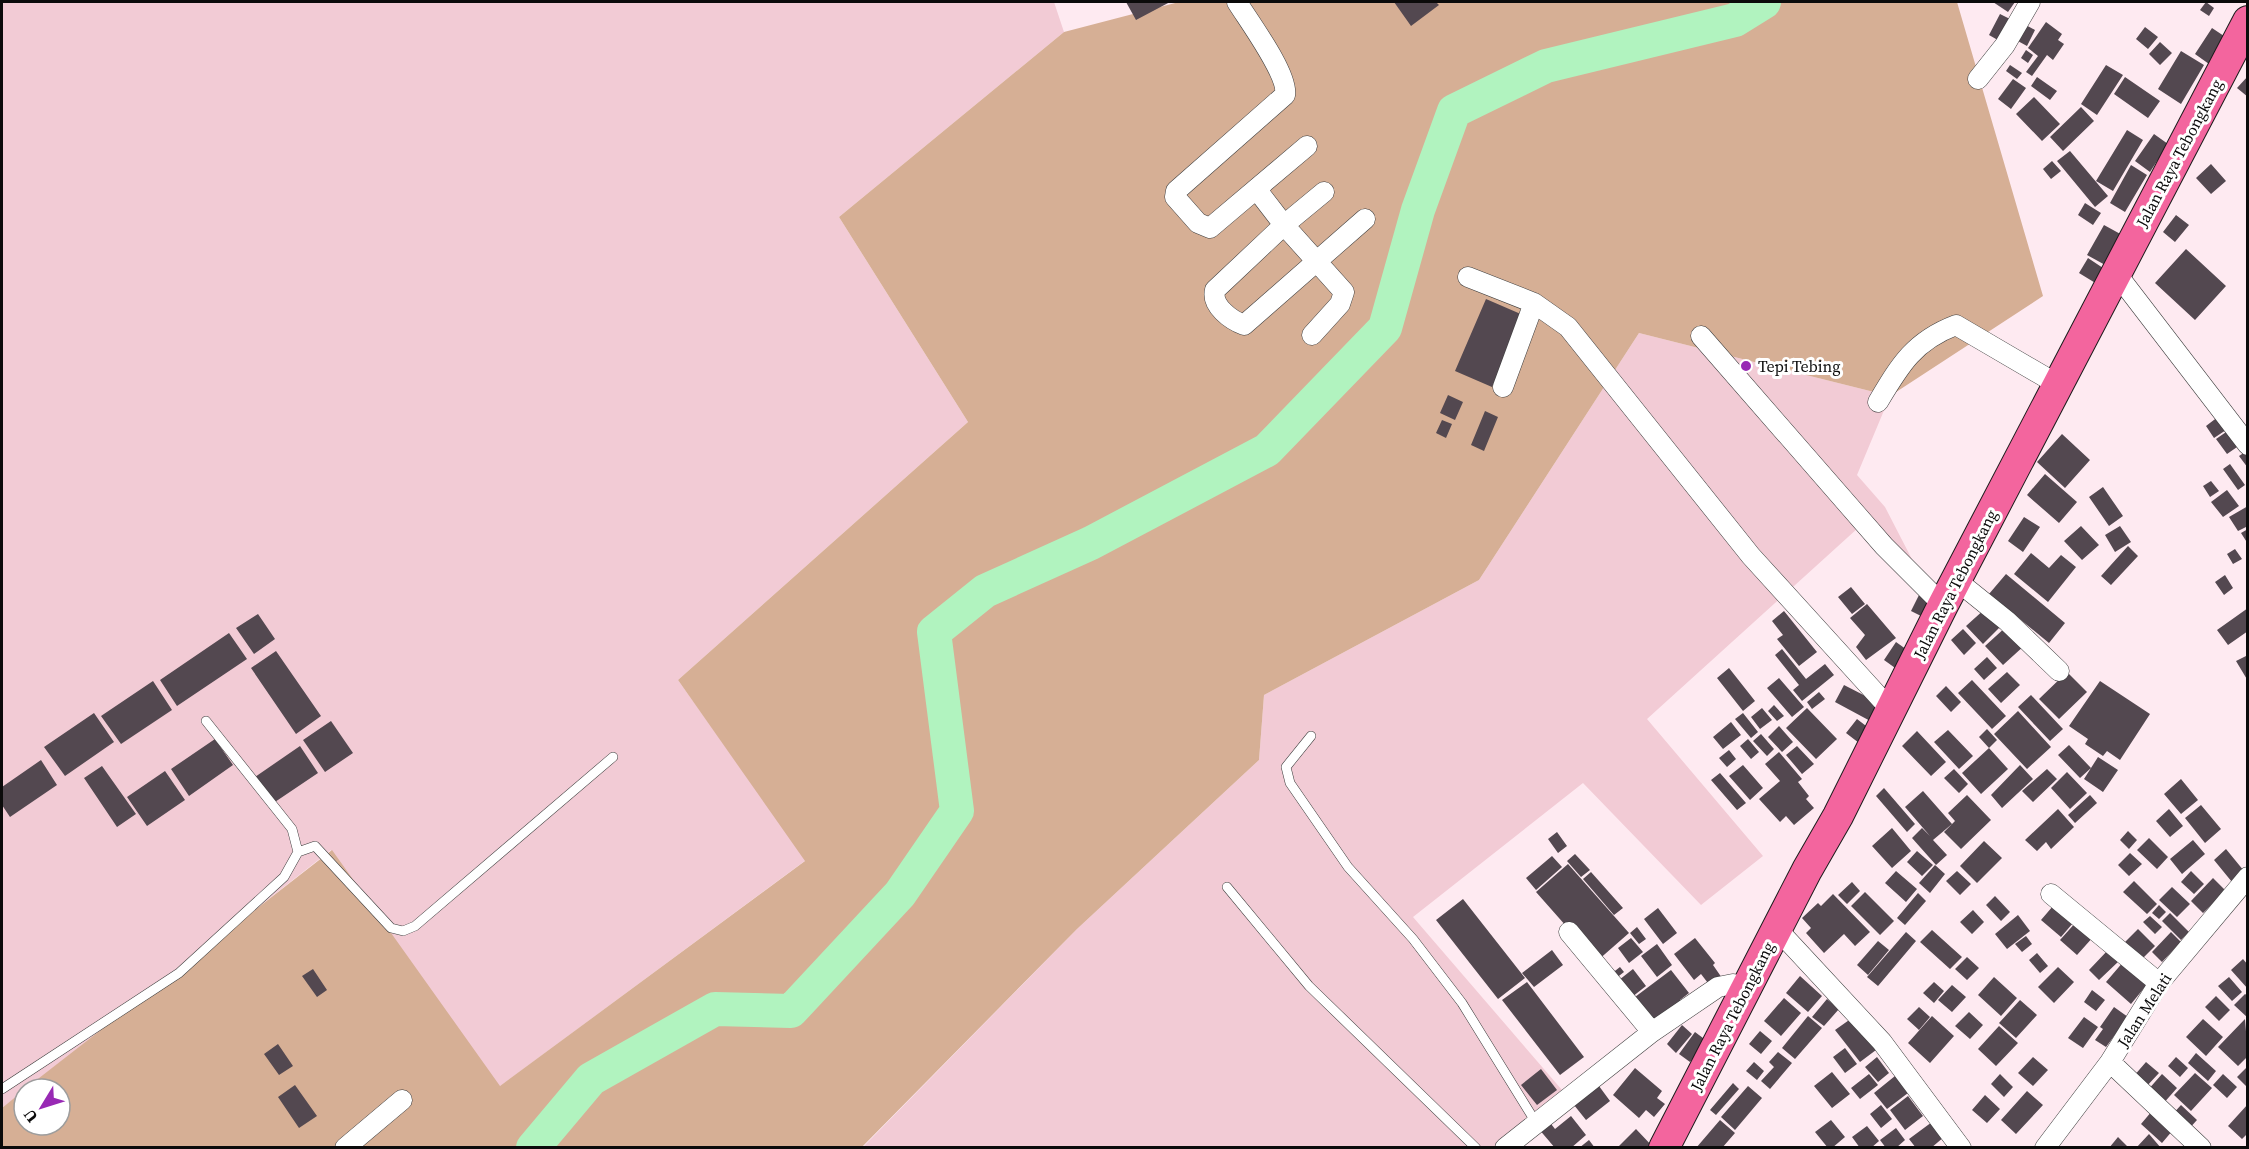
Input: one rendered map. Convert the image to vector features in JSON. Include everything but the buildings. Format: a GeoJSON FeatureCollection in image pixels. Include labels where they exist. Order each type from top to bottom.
{"type":"FeatureCollection","features":[{"type":"Feature","properties":{"kind":"main road","name":"Jalan Raya Tebongkang"},"geometry":{"type":"LineString","coordinates":[[1664,1148],[1892,710],[1949,592],[2247,21]]}},
{"type":"Feature","properties":{"kind":"street"},"geometry":{"type":"LineString","coordinates":[[1237,2],[1277,68],[1285,84],[1285,94],[1176,191],[1175,197],[1198,223],[1210,228],[1307,146]]}},
{"type":"Feature","properties":{"kind":"street"},"geometry":{"type":"LineString","coordinates":[[1978,79],[2005,45],[2030,2]]}},
{"type":"Feature","properties":{"kind":"street"},"geometry":{"type":"LineString","coordinates":[[1257,190],[1284,225],[1344,292],[1340,304],[1312,335]]}},
{"type":"Feature","properties":{"kind":"street"},"geometry":{"type":"LineString","coordinates":[[1324,192],[1284,225],[1215,290],[1216,303],[1234,321],[1244,326],[1365,219]]}},
{"type":"Feature","properties":{"kind":"street"},"geometry":{"type":"LineString","coordinates":[[2116,273],[2247,445]]}},
{"type":"Feature","properties":{"kind":"street"},"geometry":{"type":"LineString","coordinates":[[1468,277],[1534,303],[1568,327],[1581,340],[1751,556],[1892,710]]}},
{"type":"Feature","properties":{"kind":"street"},"geometry":{"type":"LineString","coordinates":[[1503,387],[1534,303]]}},
{"type":"Feature","properties":{"kind":"street"},"geometry":{"type":"LineString","coordinates":[[1878,402],[1901,364],[1915,348],[1932,334],[1956,325],[2057,384]]}},
{"type":"Feature","properties":{"kind":"street"},"geometry":{"type":"LineString","coordinates":[[1701,336],[1844,501],[1949,592],[2007,621],[2059,672]]}},
{"type":"Feature","properties":{"kind":"street","name":"Jalan Melati"},"geometry":{"type":"LineString","coordinates":[[2045,1148],[2110,1062],[2159,983],[2247,877]]}},
{"type":"Feature","properties":{"kind":"street"},"geometry":{"type":"LineString","coordinates":[[2051,894],[2159,983]]}},
{"type":"Feature","properties":{"kind":"street"},"geometry":{"type":"LineString","coordinates":[[1777,929],[1882,1042],[1961,1148]]}},
{"type":"Feature","properties":{"kind":"street"},"geometry":{"type":"LineString","coordinates":[[1569,932],[1652,1032]]}},
{"type":"Feature","properties":{"kind":"street"},"geometry":{"type":"LineString","coordinates":[[1505,1148],[1535,1121],[1652,1032],[1718,987],[1733,984],[1748,987]]}},
{"type":"Feature","properties":{"kind":"street"},"geometry":{"type":"LineString","coordinates":[[2110,1062],[2201,1148]]}},
{"type":"Feature","properties":{"kind":"street"},"geometry":{"type":"LineString","coordinates":[[345,1148],[402,1101]]}},
{"type":"Feature","properties":{"kind":"lane"},"geometry":{"type":"LineString","coordinates":[[206,721],[292,829],[298,852]]}},
{"type":"Feature","properties":{"kind":"lane"},"geometry":{"type":"LineString","coordinates":[[1311,736],[1286,767],[1290,783],[1348,867],[1413,939],[1462,1003],[1535,1121]]}},
{"type":"Feature","properties":{"kind":"lane"},"geometry":{"type":"LineString","coordinates":[[2,1089],[179,973],[284,877],[298,852],[315,846],[391,928],[403,931],[415,926],[613,757]]}},
{"type":"Feature","properties":{"kind":"lane"},"geometry":{"type":"LineString","coordinates":[[1227,886],[1309,986],[1476,1148]]}},
{"type":"Feature","properties":{"kind":"shaded area"},"geometry":{"type":"Polygon","coordinates":[[[2,2],[1054,2],[1064,32],[839,217],[968,422],[678,680],[806,860],[499,1087],[331,850],[42,1077],[12,1077],[12,1100],[2,1108],[2,2]]]}},
{"type":"Feature","properties":{"kind":"shaded area"},"geometry":{"type":"Polygon","coordinates":[[[1179,2],[1957,2],[2043,296],[1890,396],[1639,333],[1479,580],[1264,695],[1259,760],[1077,929],[862,1147],[2,1148],[2,1108],[12,1100],[12,1137],[72,1137],[72,1077],[40,1077],[332,850],[500,1086],[805,861],[678,680],[968,422],[839,217],[1064,32],[1179,2]]]}},
{"type":"Feature","properties":{"kind":"shaded area"},"geometry":{"type":"Polygon","coordinates":[[[1639,333],[1890,396],[1857,475],[1885,507],[1917,569],[1858,528],[1647,719],[1763,856],[1701,905],[1583,783],[1413,917],[1562,1090],[1498,1147],[862,1148],[1077,929],[1259,760],[1264,695],[1479,580],[1639,333]]]}},
{"type":"Feature","properties":{"kind":"waterway"},"geometry":{"type":"LineString","coordinates":[[533,1148],[591,1079],[715,1009],[791,1011],[900,894],[957,811],[934,632],[985,591],[1091,543],[1267,450],[1385,328],[1418,210],[1454,111],[1546,66],[1735,20],[1764,2]]}},
{"type":"Feature","properties":{"kind":"place","name":"Tepi Tebing"},"geometry":{"type":"Point","coordinates":[1746,366]}}]}
